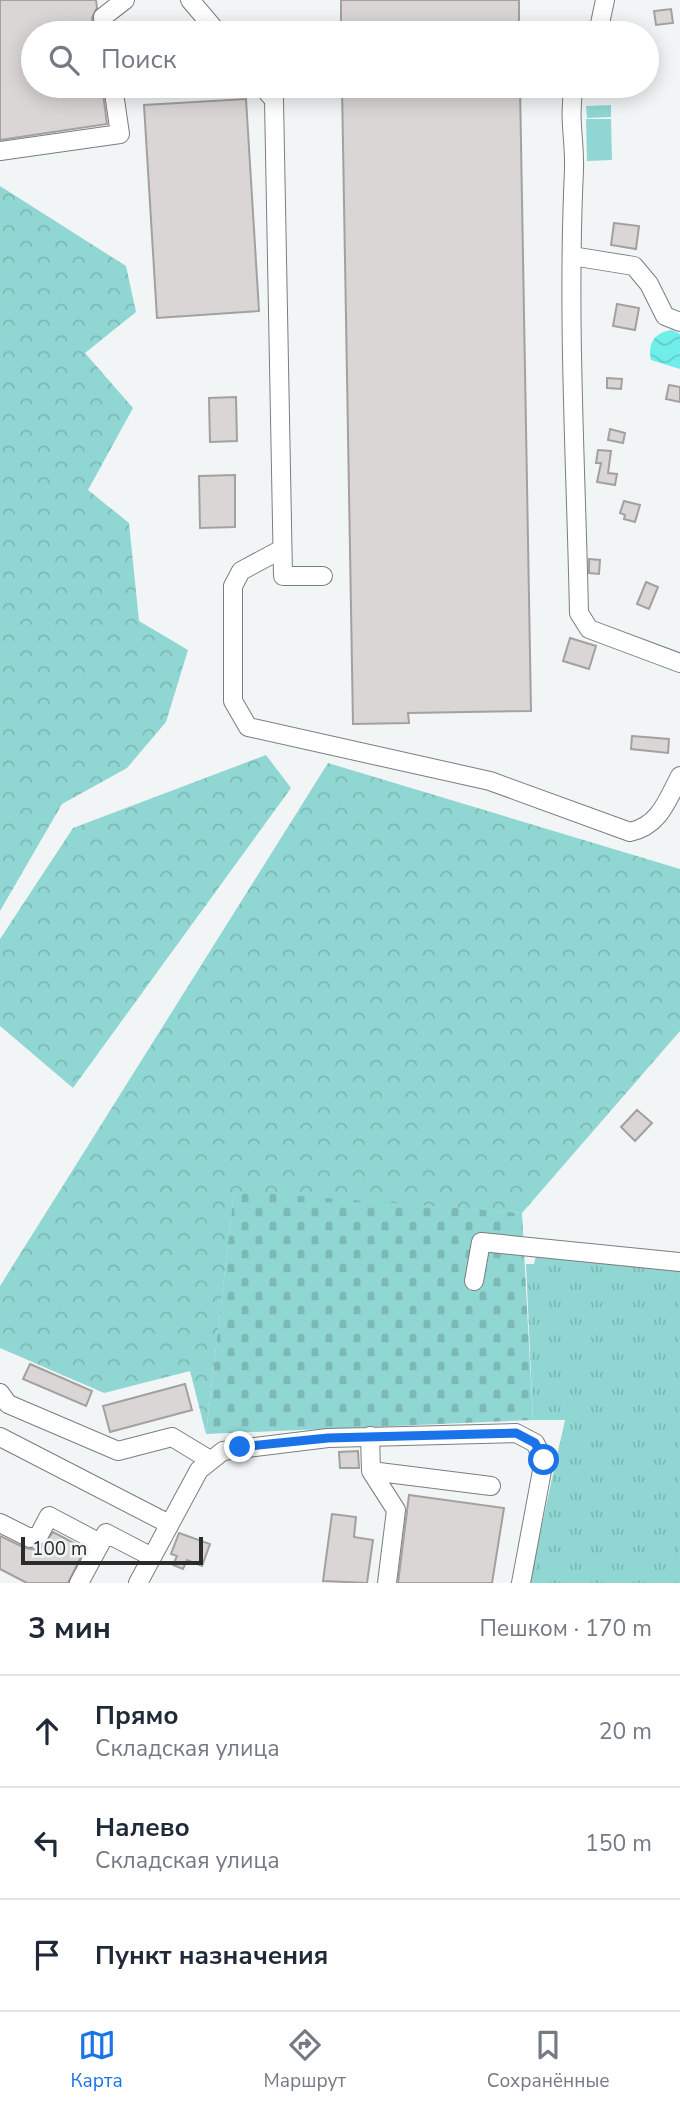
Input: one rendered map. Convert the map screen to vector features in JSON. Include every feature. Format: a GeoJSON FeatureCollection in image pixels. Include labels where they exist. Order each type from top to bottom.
{"type":"FeatureCollection","features":[{"type":"Feature","properties":{"kind":"street"},"geometry":{"type":"LineString","coordinates":[[104,21],[103,17],[125,0]]}},
{"type":"Feature","properties":{"kind":"street"},"geometry":{"type":"LineString","coordinates":[[190,0],[208,21]]}},
{"type":"Feature","properties":{"kind":"street"},"geometry":{"type":"LineString","coordinates":[[600,21],[605,0]]}},
{"type":"Feature","properties":{"kind":"street"},"geometry":{"type":"LineString","coordinates":[[0,151],[120,134],[115,98]]}},
{"type":"Feature","properties":{"kind":"street"},"geometry":{"type":"LineString","coordinates":[[272,98],[283,576],[323,576]]}},
{"type":"Feature","properties":{"kind":"street"},"geometry":{"type":"LineString","coordinates":[[572,98],[569,111],[574,168],[572,256],[579,613],[589,629],[680,663]]}},
{"type":"Feature","properties":{"kind":"street"},"geometry":{"type":"LineString","coordinates":[[572,256],[634,266],[649,284],[665,316],[680,323]]}},
{"type":"Feature","properties":{"kind":"street"},"geometry":{"type":"LineString","coordinates":[[282,549],[241,571],[233,586],[233,701],[248,727],[490,781],[630,832],[646,828],[680,776]]}},
{"type":"Feature","properties":{"kind":"street"},"geometry":{"type":"LineString","coordinates":[[474,1281],[481,1242],[680,1262]]}},
{"type":"Feature","properties":{"kind":"street"},"geometry":{"type":"LineString","coordinates":[[0,1393],[8,1404],[118,1451],[172,1437],[210,1460]]}},
{"type":"Feature","properties":{"kind":"street"},"geometry":{"type":"LineString","coordinates":[[138,1583],[199,1470],[210,1460],[240,1447],[370,1437],[516,1433],[535,1443],[544,1460],[522,1583]]}},
{"type":"Feature","properties":{"kind":"street"},"geometry":{"type":"LineString","coordinates":[[0,1437],[169,1524]]}},
{"type":"Feature","properties":{"kind":"street"},"geometry":{"type":"LineString","coordinates":[[370,1437],[371,1471],[396,1510],[387,1583]]}},
{"type":"Feature","properties":{"kind":"street"},"geometry":{"type":"LineString","coordinates":[[371,1471],[491,1486]]}},
{"type":"Feature","properties":{"kind":"street"},"geometry":{"type":"LineString","coordinates":[[0,1523],[30,1538],[39,1535],[49,1516],[100,1543]]}},
{"type":"Feature","properties":{"kind":"street"},"geometry":{"type":"LineString","coordinates":[[79,1583],[106,1533],[152,1557]]}},
{"type":"Feature","properties":{"kind":"green space"},"geometry":{"type":"Polygon","coordinates":[[[611,105],[611,117],[587,118],[586,106],[611,105]]]}},
{"type":"Feature","properties":{"kind":"green space"},"geometry":{"type":"Polygon","coordinates":[[[586,119],[611,119],[612,160],[587,161],[586,119]]]}},
{"type":"Feature","properties":{"kind":"green space"},"geometry":{"type":"Polygon","coordinates":[[[0,186],[126,266],[136,312],[85,353],[133,408],[88,490],[129,523],[139,621],[188,650],[166,722],[127,768],[62,804],[0,911],[0,186]]]}},
{"type":"Feature","properties":{"kind":"green space"},"geometry":{"type":"Polygon","coordinates":[[[266,755],[291,788],[73,1088],[0,1026],[0,939],[73,828],[266,755]]]}},
{"type":"Feature","properties":{"kind":"green space"},"geometry":{"type":"Polygon","coordinates":[[[328,763],[680,869],[680,1031],[522,1213],[234,1192],[206,1434],[190,1371],[104,1393],[0,1348],[0,1286],[328,763]]]}},
{"type":"Feature","properties":{"kind":"green space"},"geometry":{"type":"Polygon","coordinates":[[[234,1191],[522,1213],[533,1420],[206,1434],[234,1191]]]}},
{"type":"Feature","properties":{"kind":"green space"},"geometry":{"type":"Polygon","coordinates":[[[537,1252],[680,1266],[680,1583],[529,1583],[565,1420],[533,1420],[526,1264],[534,1264],[537,1252]]]}},
{"type":"Feature","properties":{"kind":"water"},"geometry":{"type":"Polygon","coordinates":[[[672,330],[680,334],[680,369],[651,360],[650,348],[654,339],[661,333],[672,330]]]}},
{"type":"Feature","properties":{"kind":"building"},"geometry":{"type":"Polygon","coordinates":[[[0,0],[96,0],[97,8],[92,21],[21,21],[21,98],[104,98],[107,124],[0,140],[0,0]]]}},
{"type":"Feature","properties":{"kind":"building"},"geometry":{"type":"Polygon","coordinates":[[[341,0],[519,0],[519,21],[341,21],[341,0]]]}},
{"type":"Feature","properties":{"kind":"building"},"geometry":{"type":"Polygon","coordinates":[[[671,9],[673,23],[659,25],[654,11],[671,9]]]}},
{"type":"Feature","properties":{"kind":"building"},"geometry":{"type":"Polygon","coordinates":[[[342,98],[520,98],[531,711],[408,713],[409,723],[353,724],[342,98]]]}},
{"type":"Feature","properties":{"kind":"building"},"geometry":{"type":"Polygon","coordinates":[[[246,99],[259,311],[157,318],[144,105],[246,99]]]}},
{"type":"Feature","properties":{"kind":"building"},"geometry":{"type":"Polygon","coordinates":[[[614,223],[639,226],[636,249],[611,245],[614,223]]]}},
{"type":"Feature","properties":{"kind":"building"},"geometry":{"type":"Polygon","coordinates":[[[617,304],[639,308],[635,330],[613,326],[617,304]]]}},
{"type":"Feature","properties":{"kind":"building"},"geometry":{"type":"Polygon","coordinates":[[[607,378],[622,379],[621,389],[607,388],[607,378]]]}},
{"type":"Feature","properties":{"kind":"building"},"geometry":{"type":"Polygon","coordinates":[[[669,385],[680,387],[680,402],[666,399],[669,385]]]}},
{"type":"Feature","properties":{"kind":"building"},"geometry":{"type":"Polygon","coordinates":[[[236,397],[237,441],[210,442],[209,398],[236,397]]]}},
{"type":"Feature","properties":{"kind":"building"},"geometry":{"type":"Polygon","coordinates":[[[610,429],[625,433],[623,443],[608,440],[610,429]]]}},
{"type":"Feature","properties":{"kind":"building"},"geometry":{"type":"Polygon","coordinates":[[[598,450],[611,451],[608,473],[617,474],[615,485],[597,482],[601,463],[596,463],[598,450]]]}},
{"type":"Feature","properties":{"kind":"building"},"geometry":{"type":"Polygon","coordinates":[[[235,475],[235,527],[200,528],[199,476],[235,475]]]}},
{"type":"Feature","properties":{"kind":"building"},"geometry":{"type":"Polygon","coordinates":[[[624,501],[640,505],[635,522],[624,519],[625,515],[620,513],[624,501]]]}},
{"type":"Feature","properties":{"kind":"building"},"geometry":{"type":"Polygon","coordinates":[[[589,559],[600,560],[599,574],[589,573],[589,559]]]}},
{"type":"Feature","properties":{"kind":"building"},"geometry":{"type":"Polygon","coordinates":[[[646,582],[658,587],[649,609],[637,604],[646,582]]]}},
{"type":"Feature","properties":{"kind":"building"},"geometry":{"type":"Polygon","coordinates":[[[570,638],[596,646],[589,669],[563,661],[570,638]]]}},
{"type":"Feature","properties":{"kind":"building"},"geometry":{"type":"Polygon","coordinates":[[[632,736],[669,739],[668,753],[631,749],[632,736]]]}},
{"type":"Feature","properties":{"kind":"building"},"geometry":{"type":"Polygon","coordinates":[[[637,1110],[652,1123],[635,1141],[621,1127],[637,1110]]]}},
{"type":"Feature","properties":{"kind":"building"},"geometry":{"type":"Polygon","coordinates":[[[30,1364],[92,1391],[86,1406],[23,1379],[30,1364]]]}},
{"type":"Feature","properties":{"kind":"building"},"geometry":{"type":"Polygon","coordinates":[[[185,1384],[192,1410],[110,1432],[103,1406],[185,1384]]]}},
{"type":"Feature","properties":{"kind":"building"},"geometry":{"type":"Polygon","coordinates":[[[358,1451],[359,1468],[340,1468],[339,1452],[358,1451]]]}},
{"type":"Feature","properties":{"kind":"building"},"geometry":{"type":"Polygon","coordinates":[[[409,1495],[504,1508],[492,1583],[398,1583],[409,1495]]]}},
{"type":"Feature","properties":{"kind":"building"},"geometry":{"type":"Polygon","coordinates":[[[332,1514],[356,1517],[354,1537],[373,1540],[367,1583],[323,1581],[332,1514]]]}},
{"type":"Feature","properties":{"kind":"building"},"geometry":{"type":"Polygon","coordinates":[[[53,1532],[85,1549],[68,1583],[27,1583],[0,1569],[0,1536],[25,1548],[39,1550],[53,1532]]]}},
{"type":"Feature","properties":{"kind":"building"},"geometry":{"type":"Polygon","coordinates":[[[179,1533],[210,1544],[202,1566],[187,1560],[183,1569],[173,1565],[177,1556],[171,1554],[179,1533]]]}},
{"type":"Feature","properties":{"kind":"route"},"geometry":{"type":"LineString","coordinates":[[240,1447],[328,1438],[516,1433],[535,1443],[544,1460]]}}]}
